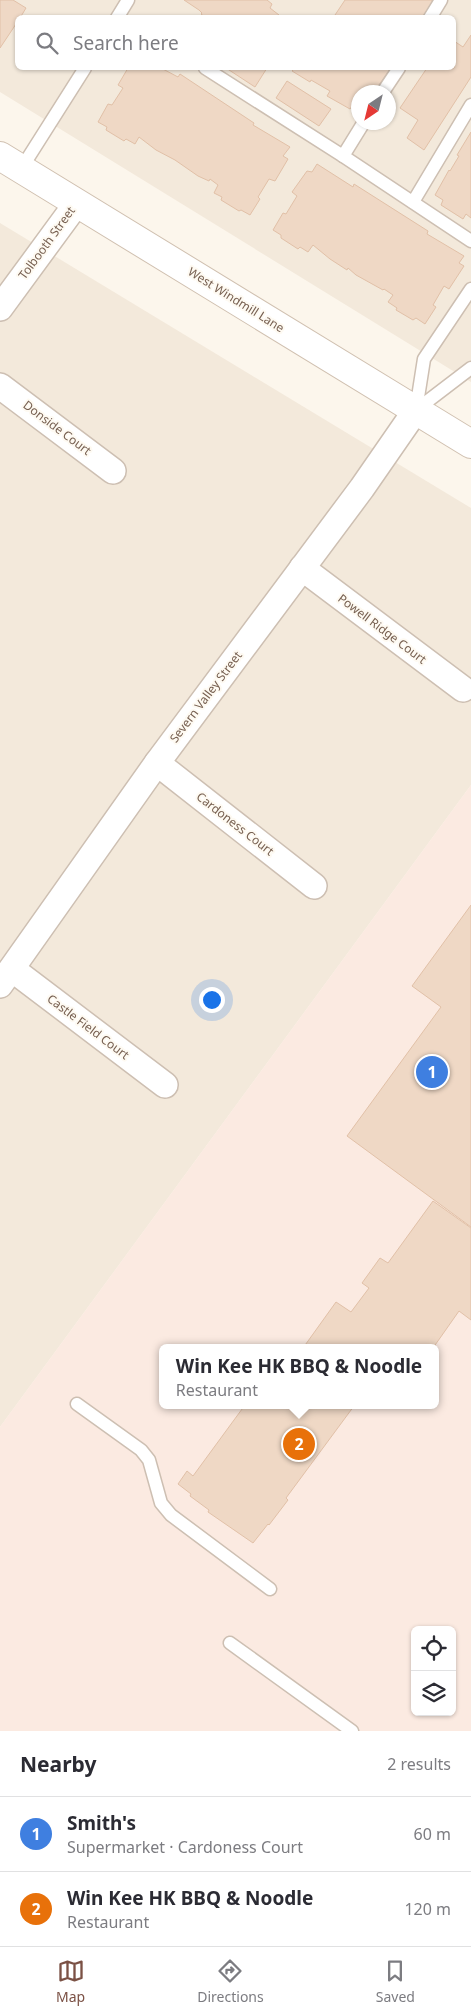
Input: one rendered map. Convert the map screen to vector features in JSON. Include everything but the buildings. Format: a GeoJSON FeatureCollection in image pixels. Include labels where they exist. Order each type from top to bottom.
{"type":"FeatureCollection","features":[{"type":"Feature","properties":{"kind":"main road","name":"West Windmill Lane"},"geometry":{"type":"LineString","coordinates":[[10,163],[77,202],[471,444]]}},
{"type":"Feature","properties":{"kind":"street","name":"Tolbooth Street"},"geometry":{"type":"LineString","coordinates":[[0,308],[77,202]]}},
{"type":"Feature","properties":{"kind":"street","name":"Donside Court"},"geometry":{"type":"LineString","coordinates":[[0,386],[113,470]]}},
{"type":"Feature","properties":{"kind":"street","name":"Severn Valley Street"},"geometry":{"type":"LineString","coordinates":[[6,977],[156,763],[362,488],[416,410]]}},
{"type":"Feature","properties":{"kind":"street","name":"Powell Ridge Court"},"geometry":{"type":"LineString","coordinates":[[302,568],[463,689]]}},
{"type":"Feature","properties":{"kind":"street","name":"Cardoness Court"},"geometry":{"type":"LineString","coordinates":[[156,763],[314,886]]}},
{"type":"Feature","properties":{"kind":"street","name":"Castle Field Court"},"geometry":{"type":"LineString","coordinates":[[6,977],[165,1085]]}},
{"type":"Feature","properties":{"kind":"lane"},"geometry":{"type":"LineString","coordinates":[[121,15],[128,0]]}},
{"type":"Feature","properties":{"kind":"lane"},"geometry":{"type":"LineString","coordinates":[[432,15],[441,0]]}},
{"type":"Feature","properties":{"kind":"lane"},"geometry":{"type":"LineString","coordinates":[[10,163],[83,70]]}},
{"type":"Feature","properties":{"kind":"lane"},"geometry":{"type":"LineString","coordinates":[[207,70],[343,156],[471,241]]}},
{"type":"Feature","properties":{"kind":"lane"},"geometry":{"type":"LineString","coordinates":[[388,85],[398,70]]}},
{"type":"Feature","properties":{"kind":"lane"},"geometry":{"type":"LineString","coordinates":[[412,202],[471,105]]}},
{"type":"Feature","properties":{"kind":"lane"},"geometry":{"type":"LineString","coordinates":[[343,156],[359,130]]}},
{"type":"Feature","properties":{"kind":"lane"},"geometry":{"type":"LineString","coordinates":[[416,410],[424,360],[471,289]]}},
{"type":"Feature","properties":{"kind":"lane"},"geometry":{"type":"LineString","coordinates":[[416,410],[471,368]]}},
{"type":"Feature","properties":{"kind":"lane"},"geometry":{"type":"LineString","coordinates":[[77,1404],[141,1450],[149,1460],[161,1502],[171,1515],[270,1589]]}},
{"type":"Feature","properties":{"kind":"lane"},"geometry":{"type":"LineString","coordinates":[[230,1643],[352,1731]]}},
{"type":"Feature","properties":{"kind":"shaded area"},"geometry":{"type":"Polygon","coordinates":[[[0,0],[471,0],[471,382],[0,92],[0,0]]]}},
{"type":"Feature","properties":{"kind":"shaded area"},"geometry":{"type":"Polygon","coordinates":[[[0,223],[471,508],[471,785],[0,1427],[0,223]]]}},
{"type":"Feature","properties":{"kind":"shaded area"},"geometry":{"type":"Polygon","coordinates":[[[471,785],[471,1731],[0,1731],[0,1427],[471,785]]]}},
{"type":"Feature","properties":{"kind":"place","name":"Smith's"},"geometry":{"type":"Point","coordinates":[432,1072]}},
{"type":"Feature","properties":{"kind":"place","name":"Win Kee HK BBQ & Noodle"},"geometry":{"type":"Point","coordinates":[299,1444]}}]}
